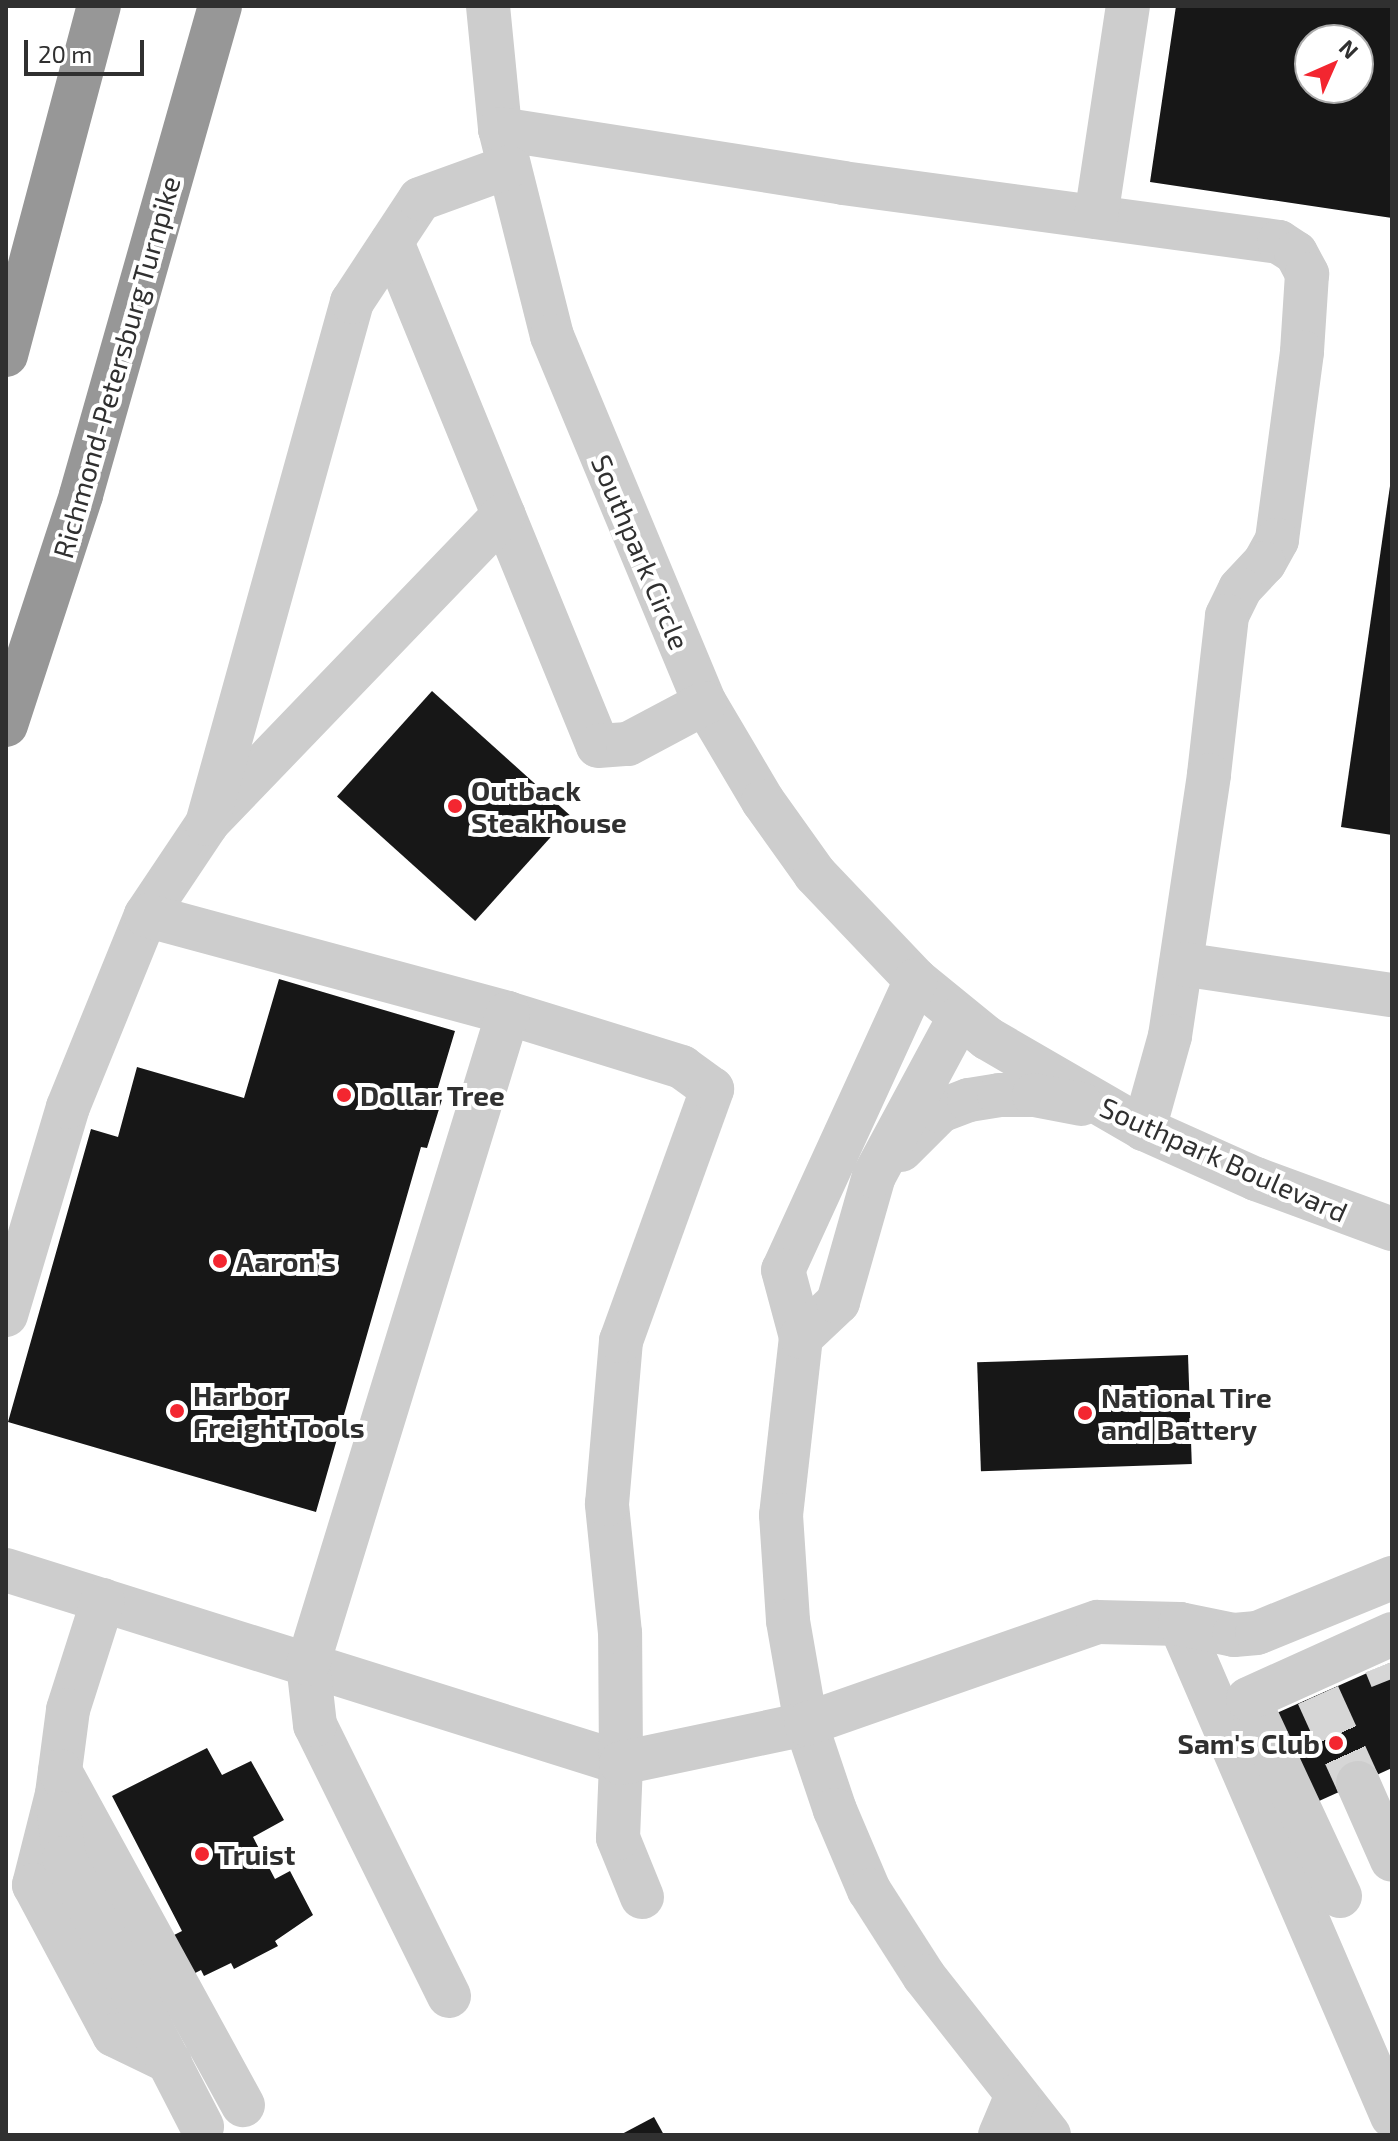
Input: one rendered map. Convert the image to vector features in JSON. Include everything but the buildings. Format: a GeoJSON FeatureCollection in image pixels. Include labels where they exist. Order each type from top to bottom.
{"type":"FeatureCollection","features":[{"type":"Feature","properties":{"kind":"highway"},"geometry":{"type":"LineString","coordinates":[[6,355],[99,6]]}},
{"type":"Feature","properties":{"kind":"highway","name":"Richmond-Petersburg Turnpike"},"geometry":{"type":"LineString","coordinates":[[6,725],[81,495],[220,6]]}},
{"type":"Feature","properties":{"kind":"street","name":"Southpark Circle"},"geometry":{"type":"LineString","coordinates":[[488,6],[504,148],[552,336],[705,703],[763,801],[815,874],[916,980],[959,1018]]}},
{"type":"Feature","properties":{"kind":"street"},"geometry":{"type":"LineString","coordinates":[[1096,217],[1128,6]]}},
{"type":"Feature","properties":{"kind":"street"},"geometry":{"type":"LineString","coordinates":[[207,824],[352,302],[420,199],[504,148],[843,183],[1279,242],[1296,253],[1307,274],[1302,352],[1277,540],[1264,563],[1240,589],[1227,616],[1170,1036],[1144,1129]]}},
{"type":"Feature","properties":{"kind":"street"},"geometry":{"type":"LineString","coordinates":[[392,242],[598,746],[628,744],[705,703]]}},
{"type":"Feature","properties":{"kind":"street"},"geometry":{"type":"LineString","coordinates":[[6,1315],[68,1107],[146,915],[207,824],[504,515]]}},
{"type":"Feature","properties":{"kind":"street"},"geometry":{"type":"LineString","coordinates":[[146,915],[508,1013],[682,1067],[712,1089],[621,1341],[607,1504],[620,1633],[618,1838],[642,1897]]}},
{"type":"Feature","properties":{"kind":"street"},"geometry":{"type":"LineString","coordinates":[[1181,964],[1392,995]]}},
{"type":"Feature","properties":{"kind":"street"},"geometry":{"type":"LineString","coordinates":[[916,980],[783,1270],[801,1337],[781,1515],[788,1621],[806,1724],[835,1810],[869,1890],[924,1976],[1049,2135]]}},
{"type":"Feature","properties":{"kind":"street"},"geometry":{"type":"LineString","coordinates":[[449,1996],[315,1725],[308,1664],[508,1013]]}},
{"type":"Feature","properties":{"kind":"street"},"geometry":{"type":"LineString","coordinates":[[801,1337],[838,1302],[874,1176],[959,1018]]}},
{"type":"Feature","properties":{"kind":"street","name":"Southpark Boulevard"},"geometry":{"type":"LineString","coordinates":[[959,1018],[1103,1108],[1144,1129],[1256,1179],[1392,1229]]}},
{"type":"Feature","properties":{"kind":"street"},"geometry":{"type":"LineString","coordinates":[[874,1176],[940,1111],[969,1100],[999,1095],[1034,1095],[1103,1108]]}},
{"type":"Feature","properties":{"kind":"street"},"geometry":{"type":"LineString","coordinates":[[6,1570],[621,1763],[806,1724],[1098,1622],[1180,1624],[1234,1635],[1257,1633],[1392,1578]]}},
{"type":"Feature","properties":{"kind":"street"},"geometry":{"type":"LineString","coordinates":[[103,1600],[68,1710],[60,1769],[64,1858],[170,2062],[224,2115]]}},
{"type":"Feature","properties":{"kind":"street"},"geometry":{"type":"LineString","coordinates":[[1180,1624],[1392,2116]]}},
{"type":"Feature","properties":{"kind":"street"},"geometry":{"type":"LineString","coordinates":[[1340,1896],[1248,1699],[1313,1684],[1385,1647]]}},
{"type":"Feature","properties":{"kind":"street"},"geometry":{"type":"LineString","coordinates":[[60,1769],[142,1952]]}},
{"type":"Feature","properties":{"kind":"street"},"geometry":{"type":"LineString","coordinates":[[60,1769],[208,2012],[208,2043],[224,2115]]}},
{"type":"Feature","properties":{"kind":"street"},"geometry":{"type":"LineString","coordinates":[[1358,1783],[1392,1860]]}},
{"type":"Feature","properties":{"kind":"street"},"geometry":{"type":"LineString","coordinates":[[162,1991],[224,2115]]}},
{"type":"Feature","properties":{"kind":"street"},"geometry":{"type":"LineString","coordinates":[[1000,2135],[1017,2095]]}},
{"type":"Feature","properties":{"kind":"tunnel"},"geometry":{"type":"LineString","coordinates":[[1386,1664],[1392,1679]]}},
{"type":"Feature","properties":{"kind":"tunnel"},"geometry":{"type":"LineString","coordinates":[[1318,1695],[1358,1783]]}},
{"type":"Feature","properties":{"kind":"place","name":"Outback Steakhouse"},"geometry":{"type":"Point","coordinates":[455,806]}},
{"type":"Feature","properties":{"kind":"place","name":"Dollar Tree"},"geometry":{"type":"Point","coordinates":[344,1095]}},
{"type":"Feature","properties":{"kind":"place","name":"Aaron's"},"geometry":{"type":"Point","coordinates":[220,1261]}},
{"type":"Feature","properties":{"kind":"place","name":"Harbor Freight Tools"},"geometry":{"type":"Point","coordinates":[177,1411]}},
{"type":"Feature","properties":{"kind":"place","name":"National Tire and Battery"},"geometry":{"type":"Point","coordinates":[1085,1413]}},
{"type":"Feature","properties":{"kind":"place","name":"Sam's Club"},"geometry":{"type":"Point","coordinates":[1336,1743]}},
{"type":"Feature","properties":{"kind":"place","name":"Truist"},"geometry":{"type":"Point","coordinates":[202,1854]}}]}
